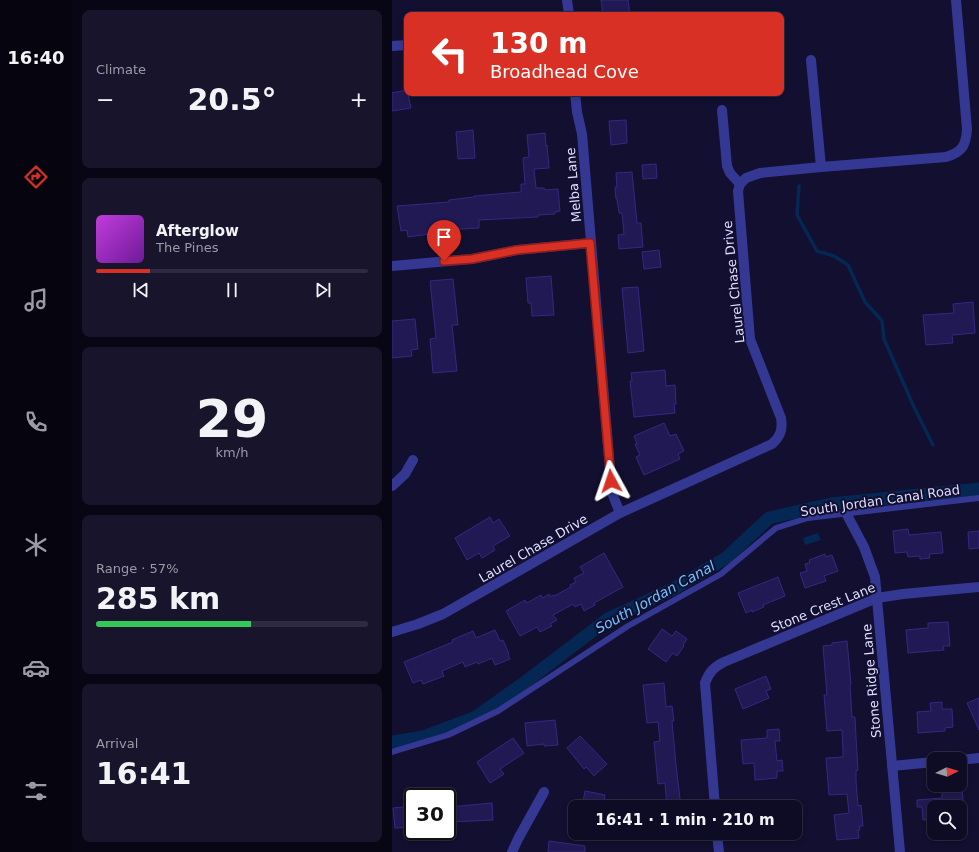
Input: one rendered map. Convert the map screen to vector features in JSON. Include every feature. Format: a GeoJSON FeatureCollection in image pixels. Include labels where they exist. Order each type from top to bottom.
{"type":"FeatureCollection","features":[{"type":"Feature","properties":{"kind":"street"},"geometry":{"type":"LineString","coordinates":[[568,0],[569,12]]}},
{"type":"Feature","properties":{"kind":"street"},"geometry":{"type":"LineString","coordinates":[[722,110],[727,166],[730,173],[740,184],[746,178],[753,175],[820,167],[946,157],[955,154],[962,149],[966,140],[967,130],[956,0]]}},
{"type":"Feature","properties":{"kind":"street"},"geometry":{"type":"LineString","coordinates":[[392,46],[404,45]]}},
{"type":"Feature","properties":{"kind":"street"},"geometry":{"type":"LineString","coordinates":[[811,60],[820,167]]}},
{"type":"Feature","properties":{"kind":"street","name":"Melba Lane"},"geometry":{"type":"LineString","coordinates":[[575,96],[582,134],[612,493],[620,513]]}},
{"type":"Feature","properties":{"kind":"street","name":"Laurel Chase Drive"},"geometry":{"type":"LineString","coordinates":[[392,632],[443,614],[620,513],[772,444],[778,439],[782,426],[781,418],[750,338],[737,198],[740,184]]}},
{"type":"Feature","properties":{"kind":"street"},"geometry":{"type":"LineString","coordinates":[[392,266],[472,259],[517,250],[590,243]]}},
{"type":"Feature","properties":{"kind":"street"},"geometry":{"type":"LineString","coordinates":[[392,486],[405,474],[413,460]]}},
{"type":"Feature","properties":{"kind":"street","name":"Stone Ridge Lane"},"geometry":{"type":"LineString","coordinates":[[846,513],[870,562],[875,577],[900,852]]}},
{"type":"Feature","properties":{"kind":"street","name":"Stone Crest Lane"},"geometry":{"type":"LineString","coordinates":[[714,800],[705,683],[708,674],[715,666],[877,598],[979,587]]}},
{"type":"Feature","properties":{"kind":"street"},"geometry":{"type":"LineString","coordinates":[[967,759],[979,758]]}},
{"type":"Feature","properties":{"kind":"street"},"geometry":{"type":"LineString","coordinates":[[892,766],[927,763]]}},
{"type":"Feature","properties":{"kind":"street"},"geometry":{"type":"LineString","coordinates":[[512,852],[544,792]]}},
{"type":"Feature","properties":{"kind":"street"},"geometry":{"type":"LineString","coordinates":[[718,840],[719,852]]}},
{"type":"Feature","properties":{"kind":"lane","name":"South Jordan Canal Road"},"geometry":{"type":"LineString","coordinates":[[392,752],[448,735],[498,711],[628,626],[721,574],[776,528],[808,518],[979,498]]}},
{"type":"Feature","properties":{"kind":"water"},"geometry":{"type":"Polygon","coordinates":[[[818,533],[821,540],[805,545],[803,538],[818,533]]]}},
{"type":"Feature","properties":{"kind":"building"},"geometry":{"type":"Polygon","coordinates":[[[601,0],[628,0],[630,12],[603,12],[601,0]]]}},
{"type":"Feature","properties":{"kind":"building"},"geometry":{"type":"Polygon","coordinates":[[[404,91],[404,96],[408,96],[411,108],[392,111],[392,93],[404,91]]]}},
{"type":"Feature","properties":{"kind":"building"},"geometry":{"type":"Polygon","coordinates":[[[626,120],[627,143],[611,145],[609,121],[626,120]]]}},
{"type":"Feature","properties":{"kind":"building"},"geometry":{"type":"Polygon","coordinates":[[[473,130],[475,158],[458,159],[456,132],[473,130]]]}},
{"type":"Feature","properties":{"kind":"building"},"geometry":{"type":"Polygon","coordinates":[[[545,133],[549,168],[534,169],[536,188],[544,188],[545,190],[558,189],[560,211],[555,212],[555,214],[538,215],[538,217],[479,220],[479,228],[429,231],[429,234],[408,237],[407,230],[401,231],[397,206],[449,202],[449,200],[474,196],[521,192],[521,184],[525,184],[523,158],[529,157],[527,135],[545,133]]]}},
{"type":"Feature","properties":{"kind":"building"},"geometry":{"type":"Polygon","coordinates":[[[656,164],[657,178],[643,179],[642,165],[656,164]]]}},
{"type":"Feature","properties":{"kind":"building"},"geometry":{"type":"Polygon","coordinates":[[[632,172],[637,223],[641,223],[643,247],[619,249],[618,235],[624,234],[622,213],[619,213],[616,199],[616,173],[632,172]]]}},
{"type":"Feature","properties":{"kind":"building"},"geometry":{"type":"Polygon","coordinates":[[[659,250],[661,267],[644,269],[642,252],[659,250]]]}},
{"type":"Feature","properties":{"kind":"building"},"geometry":{"type":"Polygon","coordinates":[[[551,276],[554,315],[532,316],[531,303],[528,303],[526,278],[551,276]]]}},
{"type":"Feature","properties":{"kind":"building"},"geometry":{"type":"Polygon","coordinates":[[[453,279],[458,325],[452,325],[457,371],[433,373],[430,339],[436,338],[430,281],[453,279]]]}},
{"type":"Feature","properties":{"kind":"building"},"geometry":{"type":"Polygon","coordinates":[[[638,287],[644,351],[628,353],[622,288],[638,287]]]}},
{"type":"Feature","properties":{"kind":"building"},"geometry":{"type":"Polygon","coordinates":[[[973,302],[975,333],[952,335],[953,343],[926,345],[923,315],[954,313],[953,304],[973,302]]]}},
{"type":"Feature","properties":{"kind":"building"},"geometry":{"type":"Polygon","coordinates":[[[415,319],[418,349],[411,350],[412,356],[392,358],[392,321],[415,319]]]}},
{"type":"Feature","properties":{"kind":"building"},"geometry":{"type":"Polygon","coordinates":[[[665,370],[666,386],[675,385],[675,413],[634,417],[630,381],[632,381],[631,373],[665,370]]]}},
{"type":"Feature","properties":{"kind":"building"},"geometry":{"type":"Polygon","coordinates":[[[664,423],[670,436],[676,434],[684,451],[678,454],[680,459],[644,475],[636,457],[640,455],[635,444],[637,444],[634,436],[664,423]]]}},
{"type":"Feature","properties":{"kind":"building"},"geometry":{"type":"Polygon","coordinates":[[[490,517],[493,523],[499,519],[510,536],[493,546],[495,550],[482,558],[479,553],[467,560],[455,538],[490,517]]]}},
{"type":"Feature","properties":{"kind":"building"},"geometry":{"type":"Polygon","coordinates":[[[908,529],[909,535],[941,532],[943,553],[929,554],[930,558],[920,559],[920,556],[908,557],[907,552],[895,553],[893,531],[908,529]]]}},
{"type":"Feature","properties":{"kind":"building"},"geometry":{"type":"Polygon","coordinates":[[[979,531],[979,548],[969,549],[968,532],[979,531]]]}},
{"type":"Feature","properties":{"kind":"building"},"geometry":{"type":"Polygon","coordinates":[[[604,553],[623,587],[594,603],[595,605],[584,611],[581,604],[575,607],[573,604],[553,615],[557,620],[550,624],[552,626],[540,632],[537,627],[520,636],[506,611],[525,600],[527,603],[541,595],[543,598],[549,594],[550,597],[553,595],[554,596],[571,587],[570,585],[576,582],[574,578],[584,573],[580,567],[604,553]]]}},
{"type":"Feature","properties":{"kind":"building"},"geometry":{"type":"Polygon","coordinates":[[[825,554],[826,557],[832,555],[838,571],[824,576],[826,581],[805,588],[800,573],[807,571],[805,564],[810,563],[809,560],[825,554]]]}},
{"type":"Feature","properties":{"kind":"building"},"geometry":{"type":"Polygon","coordinates":[[[778,577],[785,596],[763,605],[764,607],[746,613],[738,593],[778,577]]]}},
{"type":"Feature","properties":{"kind":"building"},"geometry":{"type":"Polygon","coordinates":[[[948,622],[950,646],[943,646],[944,650],[908,653],[906,630],[928,628],[928,623],[948,622]]]}},
{"type":"Feature","properties":{"kind":"building"},"geometry":{"type":"Polygon","coordinates":[[[662,629],[672,636],[676,631],[687,639],[677,656],[673,653],[666,662],[648,649],[662,629]]]}},
{"type":"Feature","properties":{"kind":"building"},"geometry":{"type":"Polygon","coordinates":[[[495,630],[500,641],[503,640],[510,659],[495,665],[492,658],[478,664],[477,662],[465,667],[463,662],[442,671],[444,676],[423,684],[421,680],[413,683],[404,662],[453,642],[452,640],[473,631],[476,638],[495,630]]]}},
{"type":"Feature","properties":{"kind":"building"},"geometry":{"type":"Polygon","coordinates":[[[847,641],[852,717],[855,717],[858,770],[856,771],[856,781],[858,806],[861,805],[863,826],[859,826],[859,838],[837,840],[834,815],[849,813],[847,794],[829,795],[826,758],[843,757],[843,751],[842,730],[827,731],[824,695],[827,695],[823,646],[847,641]]]}},
{"type":"Feature","properties":{"kind":"building"},"geometry":{"type":"Polygon","coordinates":[[[766,676],[771,689],[766,691],[769,698],[743,709],[735,689],[766,676]]]}},
{"type":"Feature","properties":{"kind":"building"},"geometry":{"type":"Polygon","coordinates":[[[664,683],[666,707],[672,706],[674,721],[672,721],[680,800],[666,800],[665,783],[658,784],[654,742],[660,741],[658,722],[647,723],[643,685],[664,683]]]}},
{"type":"Feature","properties":{"kind":"building"},"geometry":{"type":"Polygon","coordinates":[[[979,698],[979,730],[967,703],[979,698]]]}},
{"type":"Feature","properties":{"kind":"building"},"geometry":{"type":"Polygon","coordinates":[[[942,702],[942,709],[952,709],[953,727],[945,728],[945,731],[918,733],[917,712],[931,711],[930,703],[942,702]]]}},
{"type":"Feature","properties":{"kind":"building"},"geometry":{"type":"Polygon","coordinates":[[[555,720],[558,745],[544,746],[544,744],[527,746],[525,723],[555,720]]]}},
{"type":"Feature","properties":{"kind":"building"},"geometry":{"type":"Polygon","coordinates":[[[779,729],[780,741],[775,741],[777,761],[782,760],[783,771],[777,771],[777,778],[755,780],[754,763],[743,764],[741,740],[767,738],[767,730],[779,729]]]}},
{"type":"Feature","properties":{"kind":"building"},"geometry":{"type":"Polygon","coordinates":[[[580,736],[607,764],[594,776],[586,767],[584,769],[567,748],[580,736]]]}},
{"type":"Feature","properties":{"kind":"building"},"geometry":{"type":"Polygon","coordinates":[[[513,738],[524,753],[500,769],[504,774],[490,783],[477,762],[513,738]]]}},
{"type":"Feature","properties":{"kind":"building"},"geometry":{"type":"Polygon","coordinates":[[[585,791],[605,795],[604,800],[583,800],[585,791]]]}},
{"type":"Feature","properties":{"kind":"building"},"geometry":{"type":"Polygon","coordinates":[[[942,792],[962,792],[963,800],[927,800],[927,820],[923,820],[922,807],[917,807],[917,800],[942,798],[942,792]]]}},
{"type":"Feature","properties":{"kind":"building"},"geometry":{"type":"Polygon","coordinates":[[[492,803],[493,820],[456,822],[456,806],[492,803]]]}},
{"type":"Feature","properties":{"kind":"building"},"geometry":{"type":"Polygon","coordinates":[[[404,807],[404,828],[395,828],[393,808],[404,807]]]}},
{"type":"Feature","properties":{"kind":"building"},"geometry":{"type":"Polygon","coordinates":[[[549,841],[585,846],[585,852],[548,852],[549,841]]]}},
{"type":"Feature","properties":{"kind":"waterway"},"geometry":{"type":"LineString","coordinates":[[799,186],[797,215],[817,251],[834,256],[848,265],[865,302],[882,321],[884,339],[914,407],[933,445]]}},
{"type":"Feature","properties":{"kind":"waterway","name":"South Jordan Canal"},"geometry":{"type":"LineString","coordinates":[[392,742],[423,737],[476,717],[528,680],[608,619],[673,589],[726,558],[769,518],[831,504],[979,489]]}},
{"type":"Feature","properties":{"kind":"route"},"geometry":{"type":"LineString","coordinates":[[444,261],[472,259],[517,250],[590,243],[611,481]]}}]}
